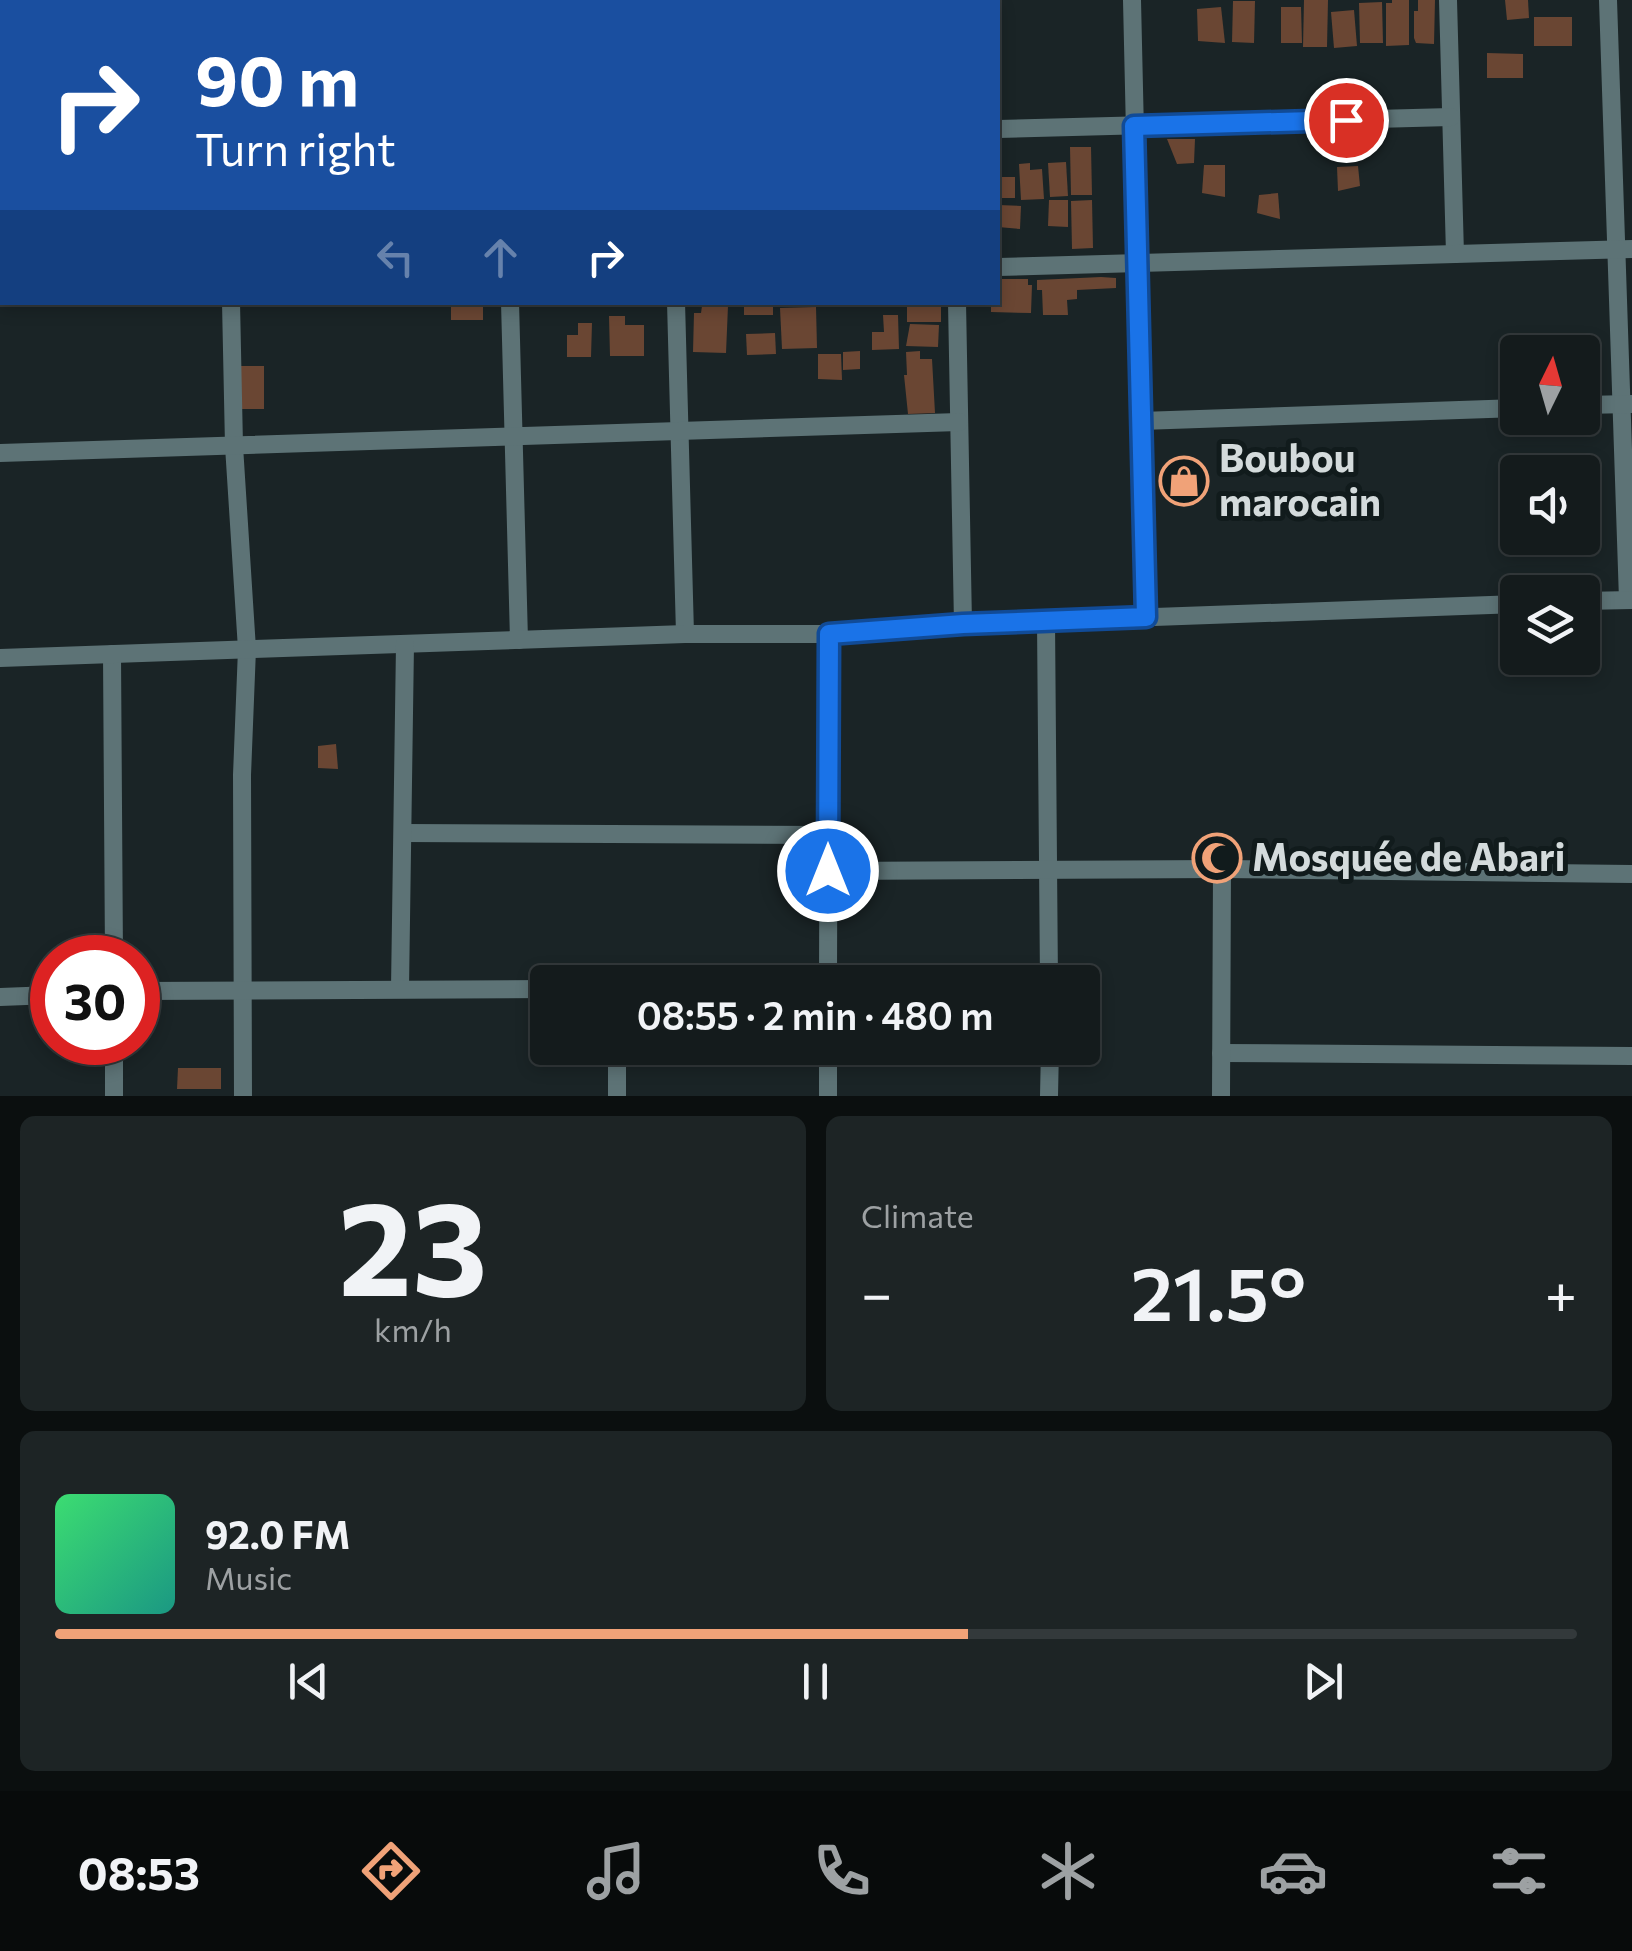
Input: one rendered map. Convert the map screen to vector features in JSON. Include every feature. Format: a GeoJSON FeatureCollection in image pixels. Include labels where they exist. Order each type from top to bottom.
{"type":"FeatureCollection","features":[{"type":"Feature","properties":{"kind":"street"},"geometry":{"type":"LineString","coordinates":[[1132,0],[1146,617]]}},
{"type":"Feature","properties":{"kind":"street"},"geometry":{"type":"LineString","coordinates":[[1448,0],[1455,254]]}},
{"type":"Feature","properties":{"kind":"street"},"geometry":{"type":"LineString","coordinates":[[1600,601],[1630,600],[1624,250],[1608,0]]}},
{"type":"Feature","properties":{"kind":"street"},"geometry":{"type":"LineString","coordinates":[[1000,129],[1451,117]]}},
{"type":"Feature","properties":{"kind":"street"},"geometry":{"type":"LineString","coordinates":[[1000,268],[1624,250]]}},
{"type":"Feature","properties":{"kind":"street"},"geometry":{"type":"LineString","coordinates":[[231,305],[234,446],[246,650],[243,1096]]}},
{"type":"Feature","properties":{"kind":"street"},"geometry":{"type":"LineString","coordinates":[[510,305],[519,640]]}},
{"type":"Feature","properties":{"kind":"street"},"geometry":{"type":"LineString","coordinates":[[676,305],[685,634]]}},
{"type":"Feature","properties":{"kind":"street"},"geometry":{"type":"LineString","coordinates":[[957,305],[963,624]]}},
{"type":"Feature","properties":{"kind":"street"},"geometry":{"type":"LineString","coordinates":[[1600,405],[1626,404]]}},
{"type":"Feature","properties":{"kind":"street"},"geometry":{"type":"LineString","coordinates":[[1141,421],[1500,409]]}},
{"type":"Feature","properties":{"kind":"street"},"geometry":{"type":"LineString","coordinates":[[0,453],[959,422]]}},
{"type":"Feature","properties":{"kind":"street"},"geometry":{"type":"LineString","coordinates":[[0,658],[685,634],[829,634],[963,624],[1500,605]]}},
{"type":"Feature","properties":{"kind":"street"},"geometry":{"type":"LineString","coordinates":[[1046,621],[1049,965]]}},
{"type":"Feature","properties":{"kind":"street"},"geometry":{"type":"LineString","coordinates":[[828,965],[829,634]]}},
{"type":"Feature","properties":{"kind":"street"},"geometry":{"type":"LineString","coordinates":[[400,989],[405,644]]}},
{"type":"Feature","properties":{"kind":"street"},"geometry":{"type":"LineString","coordinates":[[112,654],[114,935]]}},
{"type":"Feature","properties":{"kind":"street"},"geometry":{"type":"LineString","coordinates":[[403,832],[829,835]]}},
{"type":"Feature","properties":{"kind":"street"},"geometry":{"type":"LineString","coordinates":[[1221,1096],[1222,868]]}},
{"type":"Feature","properties":{"kind":"street"},"geometry":{"type":"LineString","coordinates":[[828,871],[1222,868],[1632,874]]}},
{"type":"Feature","properties":{"kind":"street"},"geometry":{"type":"LineString","coordinates":[[160,991],[530,989]]}},
{"type":"Feature","properties":{"kind":"street"},"geometry":{"type":"LineString","coordinates":[[0,997],[30,996]]}},
{"type":"Feature","properties":{"kind":"street"},"geometry":{"type":"LineString","coordinates":[[1221,1053],[1632,1056]]}},
{"type":"Feature","properties":{"kind":"street"},"geometry":{"type":"LineString","coordinates":[[114,1065],[114,1096]]}},
{"type":"Feature","properties":{"kind":"street"},"geometry":{"type":"LineString","coordinates":[[616,1096],[617,1065]]}},
{"type":"Feature","properties":{"kind":"street"},"geometry":{"type":"LineString","coordinates":[[828,1065],[828,1096]]}},
{"type":"Feature","properties":{"kind":"street"},"geometry":{"type":"LineString","coordinates":[[1049,1096],[1050,1065]]}},
{"type":"Feature","properties":{"kind":"building"},"geometry":{"type":"Polygon","coordinates":[[[1304,0],[1328,0],[1327,47],[1303,47],[1304,0]]]}},
{"type":"Feature","properties":{"kind":"building"},"geometry":{"type":"Polygon","coordinates":[[[1409,0],[1409,45],[1386,46],[1386,3],[1409,0]]]}},
{"type":"Feature","properties":{"kind":"building"},"geometry":{"type":"Polygon","coordinates":[[[1418,0],[1435,0],[1434,44],[1416,43],[1414,38],[1418,0]]]}},
{"type":"Feature","properties":{"kind":"building"},"geometry":{"type":"Polygon","coordinates":[[[1505,0],[1528,0],[1529,18],[1507,20],[1505,0]]]}},
{"type":"Feature","properties":{"kind":"building"},"geometry":{"type":"Polygon","coordinates":[[[1233,1],[1255,1],[1254,43],[1232,42],[1233,1]]]}},
{"type":"Feature","properties":{"kind":"building"},"geometry":{"type":"Polygon","coordinates":[[[1382,2],[1383,43],[1360,43],[1359,3],[1382,2]]]}},
{"type":"Feature","properties":{"kind":"building"},"geometry":{"type":"Polygon","coordinates":[[[1221,7],[1225,43],[1198,41],[1197,9],[1221,7]]]}},
{"type":"Feature","properties":{"kind":"building"},"geometry":{"type":"Polygon","coordinates":[[[1281,7],[1301,7],[1302,43],[1281,43],[1281,7]]]}},
{"type":"Feature","properties":{"kind":"building"},"geometry":{"type":"Polygon","coordinates":[[[1354,10],[1357,46],[1334,48],[1331,12],[1354,10]]]}},
{"type":"Feature","properties":{"kind":"building"},"geometry":{"type":"Polygon","coordinates":[[[1534,17],[1572,17],[1572,46],[1534,46],[1534,17]]]}},
{"type":"Feature","properties":{"kind":"building"},"geometry":{"type":"Polygon","coordinates":[[[1487,53],[1523,54],[1523,78],[1487,78],[1487,53]]]}},
{"type":"Feature","properties":{"kind":"building"},"geometry":{"type":"Polygon","coordinates":[[[1167,139],[1195,139],[1194,163],[1177,164],[1167,139]]]}},
{"type":"Feature","properties":{"kind":"building"},"geometry":{"type":"Polygon","coordinates":[[[1070,147],[1091,147],[1092,195],[1071,195],[1070,147]]]}},
{"type":"Feature","properties":{"kind":"building"},"geometry":{"type":"Polygon","coordinates":[[[1066,162],[1068,196],[1050,197],[1048,163],[1066,162]]]}},
{"type":"Feature","properties":{"kind":"building"},"geometry":{"type":"Polygon","coordinates":[[[1030,163],[1030,170],[1042,169],[1044,199],[1021,200],[1019,164],[1030,163]]]}},
{"type":"Feature","properties":{"kind":"building"},"geometry":{"type":"Polygon","coordinates":[[[1204,165],[1225,165],[1225,197],[1202,193],[1204,165]]]}},
{"type":"Feature","properties":{"kind":"building"},"geometry":{"type":"Polygon","coordinates":[[[1358,166],[1360,186],[1338,191],[1337,167],[1358,166]]]}},
{"type":"Feature","properties":{"kind":"building"},"geometry":{"type":"Polygon","coordinates":[[[1000,177],[1015,177],[1015,198],[1000,198],[1000,177]]]}},
{"type":"Feature","properties":{"kind":"building"},"geometry":{"type":"Polygon","coordinates":[[[1278,193],[1280,219],[1257,213],[1259,195],[1278,193]]]}},
{"type":"Feature","properties":{"kind":"building"},"geometry":{"type":"Polygon","coordinates":[[[1049,200],[1068,200],[1068,227],[1048,226],[1049,200]]]}},
{"type":"Feature","properties":{"kind":"building"},"geometry":{"type":"Polygon","coordinates":[[[1092,200],[1093,248],[1072,249],[1071,201],[1092,200]]]}},
{"type":"Feature","properties":{"kind":"building"},"geometry":{"type":"Polygon","coordinates":[[[1000,205],[1021,206],[1020,229],[1000,227],[1000,205]]]}},
{"type":"Feature","properties":{"kind":"building"},"geometry":{"type":"Polygon","coordinates":[[[1116,278],[1116,288],[1077,290],[1077,299],[1067,300],[1068,315],[1043,315],[1042,290],[1037,290],[1037,280],[1116,278]]]}},
{"type":"Feature","properties":{"kind":"building"},"geometry":{"type":"Polygon","coordinates":[[[1000,279],[1028,279],[1028,285],[1032,285],[1031,313],[991,312],[991,305],[1000,305],[1000,279]]]}},
{"type":"Feature","properties":{"kind":"building"},"geometry":{"type":"Polygon","coordinates":[[[451,305],[483,305],[483,320],[451,320],[451,305]]]}},
{"type":"Feature","properties":{"kind":"building"},"geometry":{"type":"Polygon","coordinates":[[[744,305],[773,305],[773,315],[744,315],[744,305]]]}},
{"type":"Feature","properties":{"kind":"building"},"geometry":{"type":"Polygon","coordinates":[[[907,305],[941,305],[941,322],[907,322],[907,305]]]}},
{"type":"Feature","properties":{"kind":"building"},"geometry":{"type":"Polygon","coordinates":[[[702,306],[728,306],[726,353],[693,352],[694,313],[701,313],[702,306]]]}},
{"type":"Feature","properties":{"kind":"building"},"geometry":{"type":"Polygon","coordinates":[[[816,307],[817,348],[782,349],[780,308],[816,307]]]}},
{"type":"Feature","properties":{"kind":"building"},"geometry":{"type":"Polygon","coordinates":[[[883,315],[898,315],[899,349],[872,350],[872,332],[884,332],[883,315]]]}},
{"type":"Feature","properties":{"kind":"building"},"geometry":{"type":"Polygon","coordinates":[[[609,316],[625,316],[625,325],[644,325],[644,356],[610,356],[609,316]]]}},
{"type":"Feature","properties":{"kind":"building"},"geometry":{"type":"Polygon","coordinates":[[[578,323],[592,323],[591,357],[567,357],[567,335],[578,335],[578,323]]]}},
{"type":"Feature","properties":{"kind":"building"},"geometry":{"type":"Polygon","coordinates":[[[910,324],[939,325],[938,347],[906,346],[910,324]]]}},
{"type":"Feature","properties":{"kind":"building"},"geometry":{"type":"Polygon","coordinates":[[[775,333],[776,354],[747,355],[746,334],[775,333]]]}},
{"type":"Feature","properties":{"kind":"building"},"geometry":{"type":"Polygon","coordinates":[[[860,351],[860,369],[843,370],[843,352],[860,351]]]}},
{"type":"Feature","properties":{"kind":"building"},"geometry":{"type":"Polygon","coordinates":[[[920,351],[920,359],[932,359],[935,413],[908,414],[906,352],[920,351]]]}},
{"type":"Feature","properties":{"kind":"building"},"geometry":{"type":"Polygon","coordinates":[[[818,354],[841,354],[842,380],[818,379],[818,354]]]}},
{"type":"Feature","properties":{"kind":"building"},"geometry":{"type":"Polygon","coordinates":[[[233,366],[264,366],[264,409],[234,409],[233,366]]]}},
{"type":"Feature","properties":{"kind":"building"},"geometry":{"type":"Polygon","coordinates":[[[336,744],[338,769],[318,768],[318,746],[336,744]]]}},
{"type":"Feature","properties":{"kind":"building"},"geometry":{"type":"Polygon","coordinates":[[[178,1068],[221,1068],[221,1089],[177,1089],[178,1068]]]}},
{"type":"Feature","properties":{"kind":"place","name":"Boubou marocain"},"geometry":{"type":"Point","coordinates":[1184,481]}},
{"type":"Feature","properties":{"kind":"place","name":"Mosquée de Abari"},"geometry":{"type":"Point","coordinates":[1217,858]}},
{"type":"Feature","properties":{"kind":"route"},"geometry":{"type":"LineString","coordinates":[[828,871],[829,634],[1146,617],[1134,126],[1346,120]]}}]}
